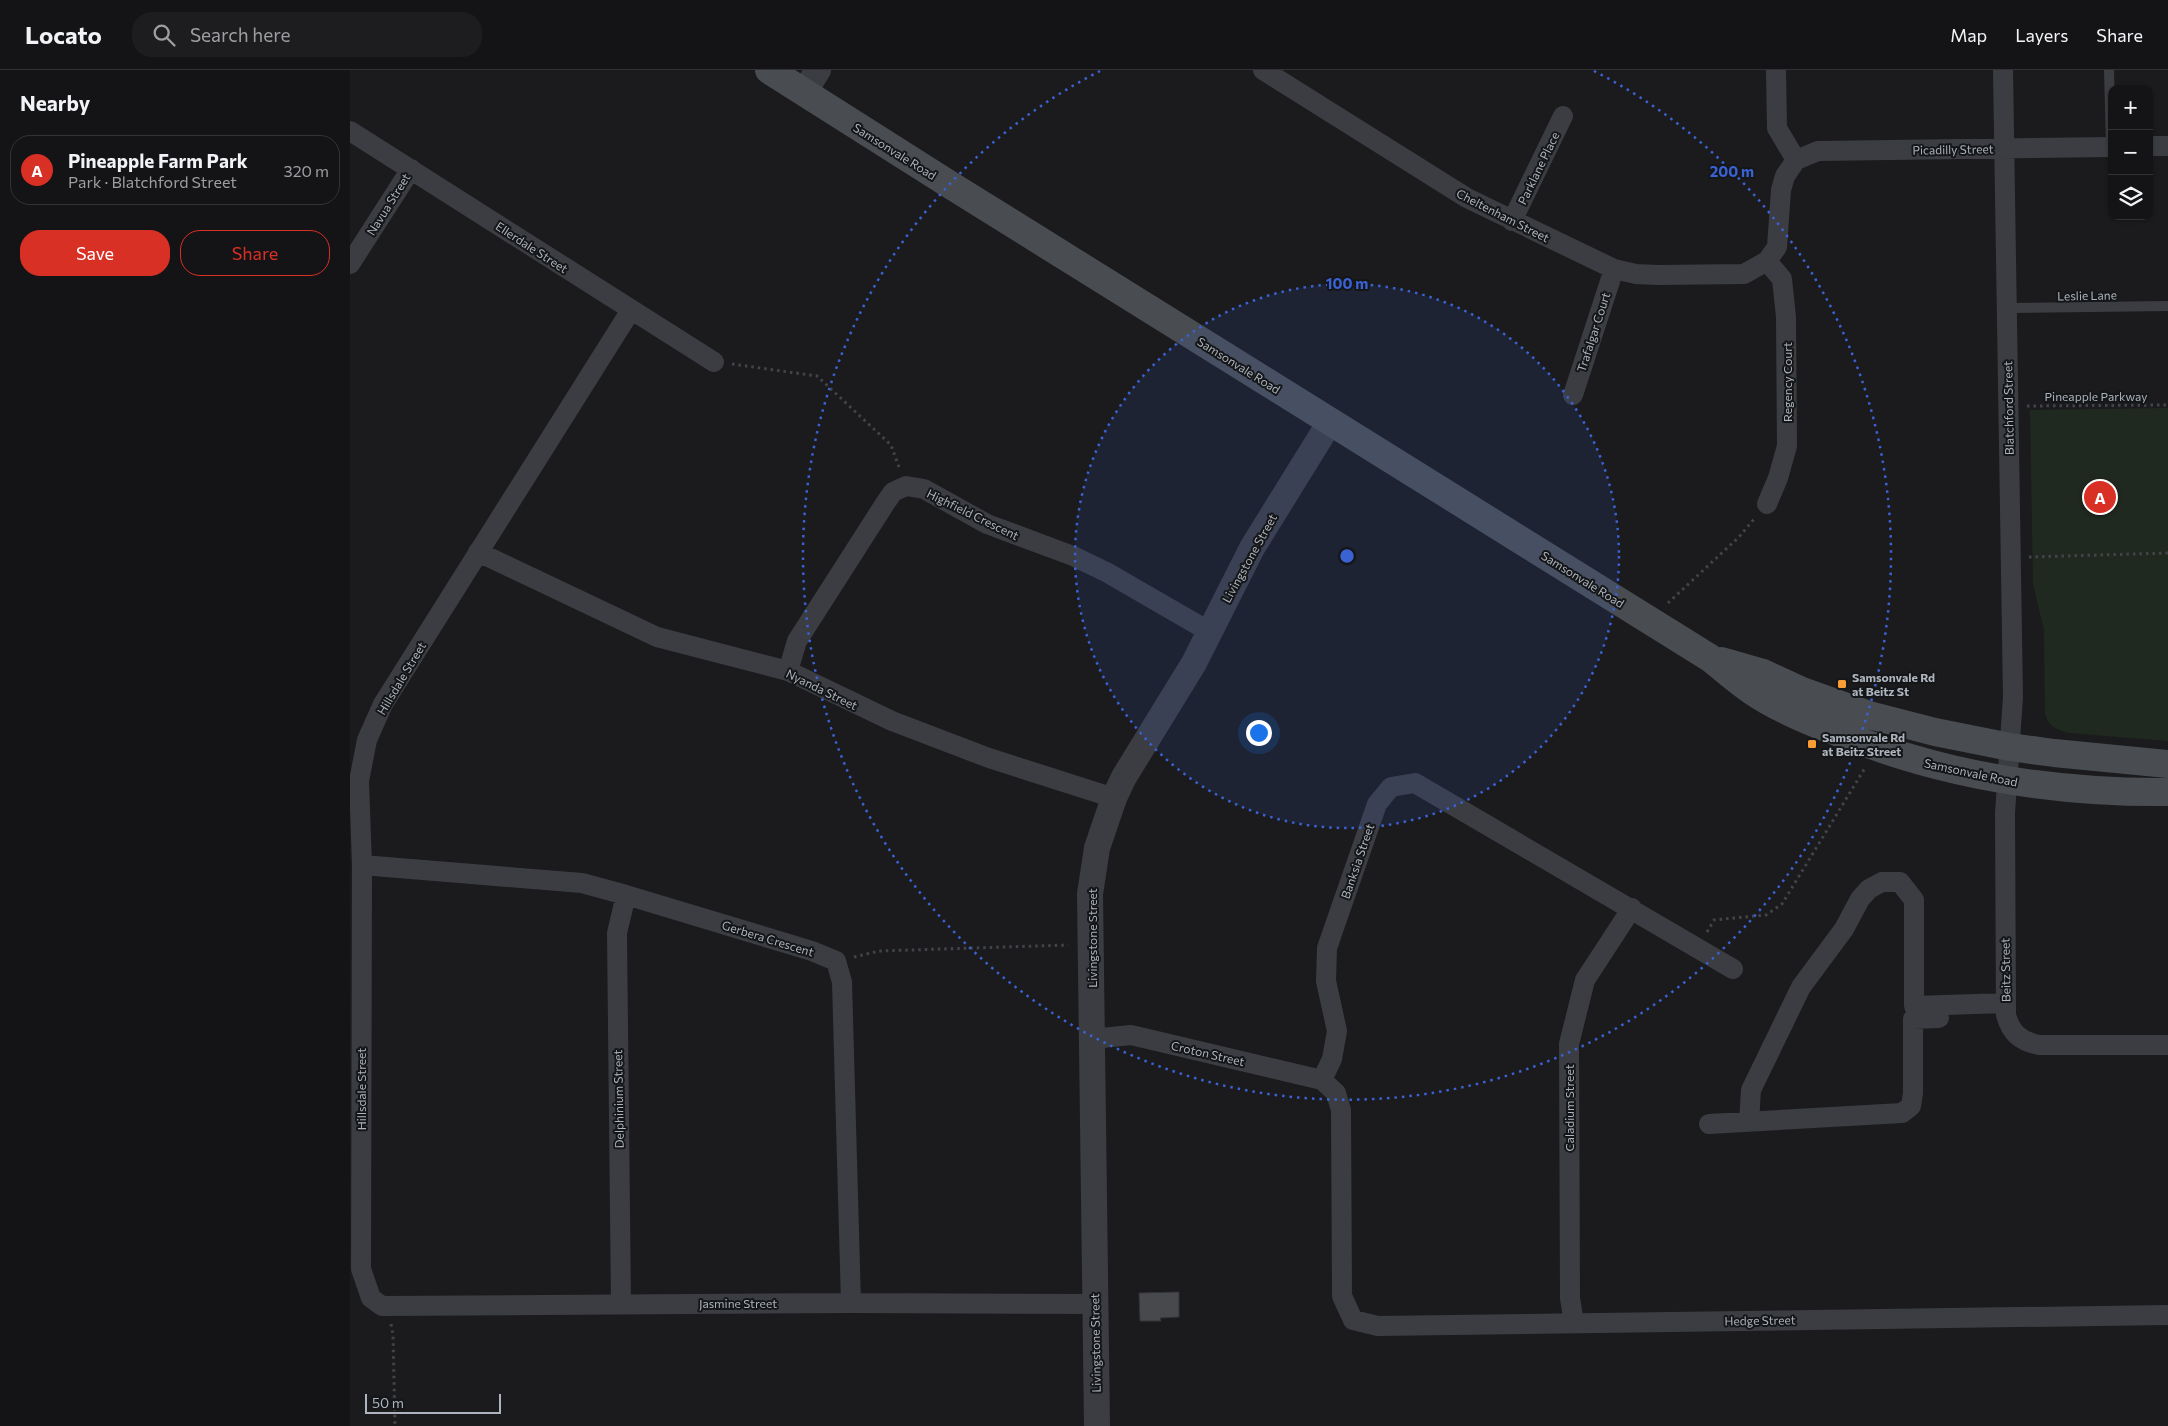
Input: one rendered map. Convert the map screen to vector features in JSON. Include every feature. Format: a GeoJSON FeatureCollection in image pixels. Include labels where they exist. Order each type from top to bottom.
{"type":"FeatureCollection","features":[{"type":"Feature","properties":{"kind":"main road","name":"Samsonvale Road"},"geometry":{"type":"LineString","coordinates":[[770,70],[811,81],[1330,422],[1710,658],[1752,691],[1815,724],[1920,762],[2006,781],[2082,790],[2168,792]]}},
{"type":"Feature","properties":{"kind":"main road","name":"Samsonvale Road"},"geometry":{"type":"LineString","coordinates":[[1710,658],[1762,673],[1802,691],[1869,715],[1962,738],[2010,747],[2168,764]]}},
{"type":"Feature","properties":{"kind":"street","name":"Cheltenham Street"},"geometry":{"type":"LineString","coordinates":[[1263,70],[1467,198],[1614,269],[1658,276],[1744,274],[1767,262]]}},
{"type":"Feature","properties":{"kind":"street"},"geometry":{"type":"LineString","coordinates":[[1767,262],[1777,247],[1780,190],[1785,176],[1796,160],[1776,128],[1776,70]]}},
{"type":"Feature","properties":{"kind":"street","name":"Blatchford Street"},"geometry":{"type":"LineString","coordinates":[[2003,70],[2013,697],[2010,747]]}},
{"type":"Feature","properties":{"kind":"street","name":"Parklane Place"},"geometry":{"type":"LineString","coordinates":[[1512,220],[1564,116]]}},
{"type":"Feature","properties":{"kind":"street","name":"Ellerdale Street"},"geometry":{"type":"LineString","coordinates":[[350,132],[410,168],[714,362]]}},
{"type":"Feature","properties":{"kind":"street"},"geometry":{"type":"LineString","coordinates":[[2153,146],[2168,146]]}},
{"type":"Feature","properties":{"kind":"street","name":"Picadilly Street"},"geometry":{"type":"LineString","coordinates":[[1796,160],[1818,152],[2108,147]]}},
{"type":"Feature","properties":{"kind":"street","name":"Navua Street"},"geometry":{"type":"LineString","coordinates":[[350,264],[410,168]]}},
{"type":"Feature","properties":{"kind":"street","name":"Regency Court"},"geometry":{"type":"LineString","coordinates":[[1766,504],[1778,478],[1787,446],[1786,317],[1782,279],[1767,262]]}},
{"type":"Feature","properties":{"kind":"street","name":"Trafalgar Court"},"geometry":{"type":"LineString","coordinates":[[1573,395],[1614,269]]}},
{"type":"Feature","properties":{"kind":"street","name":"Hillsdale Street"},"geometry":{"type":"LineString","coordinates":[[386,1313],[371,1298],[361,1269],[362,865],[359,781],[367,740],[383,704],[631,310]]}},
{"type":"Feature","properties":{"kind":"street","name":"Livingstone Street"},"geometry":{"type":"LineString","coordinates":[[1096,1426],[1090,894],[1097,848],[1114,798],[1124,777],[1194,664],[1252,548],[1330,422]]}},
{"type":"Feature","properties":{"kind":"street"},"geometry":{"type":"LineString","coordinates":[[788,671],[797,641],[886,502],[894,492],[906,486]]}},
{"type":"Feature","properties":{"kind":"street","name":"Highfield Crescent"},"geometry":{"type":"LineString","coordinates":[[906,486],[924,490],[987,524],[1073,556],[1108,573],[1210,632]]}},
{"type":"Feature","properties":{"kind":"street","name":"Nyanda Street"},"geometry":{"type":"LineString","coordinates":[[478,552],[657,637],[788,671],[892,721],[989,758],[1114,798]]}},
{"type":"Feature","properties":{"kind":"street","name":"Beitz Street"},"geometry":{"type":"LineString","coordinates":[[2010,747],[2004,812],[2006,1009],[2014,1034],[2026,1042],[2039,1045],[2168,1045]]}},
{"type":"Feature","properties":{"kind":"street","name":"Banksia Street"},"geometry":{"type":"LineString","coordinates":[[1322,1080],[1332,1059],[1337,1032],[1326,981],[1327,948],[1377,804],[1391,786],[1415,783],[1632,908],[1733,969]]}},
{"type":"Feature","properties":{"kind":"street","name":"Gerbera Crescent"},"geometry":{"type":"LineString","coordinates":[[362,865],[582,884],[626,895],[812,951],[836,961]]}},
{"type":"Feature","properties":{"kind":"street"},"geometry":{"type":"LineString","coordinates":[[1749,1122],[1751,1090],[1801,987],[1844,929],[1860,899],[1869,889],[1882,882],[1900,882],[1914,900],[1914,1006],[2006,1009]]}},
{"type":"Feature","properties":{"kind":"street","name":"Delphinium Street"},"geometry":{"type":"LineString","coordinates":[[621,1304],[617,933],[626,895]]}},
{"type":"Feature","properties":{"kind":"street","name":"Caladium Street"},"geometry":{"type":"LineString","coordinates":[[1574,1322],[1570,1298],[1569,1044],[1585,980],[1632,908]]}},
{"type":"Feature","properties":{"kind":"street"},"geometry":{"type":"LineString","coordinates":[[836,961],[842,982],[851,1303]]}},
{"type":"Feature","properties":{"kind":"street"},"geometry":{"type":"LineString","coordinates":[[1709,1124],[1902,1113],[1911,1106],[1913,1093],[1914,1019],[2006,1009]]}},
{"type":"Feature","properties":{"kind":"street","name":"Croton Street"},"geometry":{"type":"LineString","coordinates":[[1092,1039],[1131,1034],[1322,1080]]}},
{"type":"Feature","properties":{"kind":"street","name":"Hedge Street"},"geometry":{"type":"LineString","coordinates":[[1322,1080],[1336,1093],[1341,1110],[1342,1296],[1353,1320],[1378,1326],[2168,1315]]}},
{"type":"Feature","properties":{"kind":"street","name":"Jasmine Street"},"geometry":{"type":"LineString","coordinates":[[386,1313],[621,1304],[1095,1304]]}},
{"type":"Feature","properties":{"kind":"lane"},"geometry":{"type":"LineString","coordinates":[[2109,70],[2111,130]]}},
{"type":"Feature","properties":{"kind":"lane","name":"Leslie Lane"},"geometry":{"type":"LineString","coordinates":[[2006,308],[2168,306]]}},
{"type":"Feature","properties":{"kind":"path"},"geometry":{"type":"LineString","coordinates":[[714,362],[817,376],[891,444],[906,486]]}},
{"type":"Feature","properties":{"kind":"path","name":"Pineapple Parkway"},"geometry":{"type":"LineString","coordinates":[[2024,406],[2168,404]]}},
{"type":"Feature","properties":{"kind":"path"},"geometry":{"type":"LineString","coordinates":[[1668,603],[1739,537],[1766,504]]}},
{"type":"Feature","properties":{"kind":"path"},"geometry":{"type":"LineString","coordinates":[[2027,557],[2168,553]]}},
{"type":"Feature","properties":{"kind":"path"},"geometry":{"type":"LineString","coordinates":[[1697,947],[1714,920],[1766,915],[1782,904],[1865,768]]}},
{"type":"Feature","properties":{"kind":"path"},"geometry":{"type":"LineString","coordinates":[[836,961],[879,951],[1068,945]]}},
{"type":"Feature","properties":{"kind":"path"},"geometry":{"type":"LineString","coordinates":[[386,1313],[393,1335],[395,1426]]}},
{"type":"Feature","properties":{"kind":"shaded area"},"geometry":{"type":"Polygon","coordinates":[[[2168,408],[2168,741],[2061,731],[2051,725],[2045,714],[2044,630],[2033,584],[2030,410],[2168,408]]]}},
{"type":"Feature","properties":{"kind":"building"},"geometry":{"type":"Polygon","coordinates":[[[1179,1292],[1179,1317],[1160,1318],[1161,1321],[1140,1321],[1139,1293],[1179,1292]]]}},
{"type":"Feature","properties":{"kind":"place","name":"Pineapple Farm Park"},"geometry":{"type":"Point","coordinates":[2100,497]}},
{"type":"Feature","properties":{"kind":"place","name":"Samsonvale Rd at Beitz St"},"geometry":{"type":"Point","coordinates":[1842,684]}},
{"type":"Feature","properties":{"kind":"place","name":"Samsonvale Rd at Beitz Street"},"geometry":{"type":"Point","coordinates":[1812,744]}}]}
